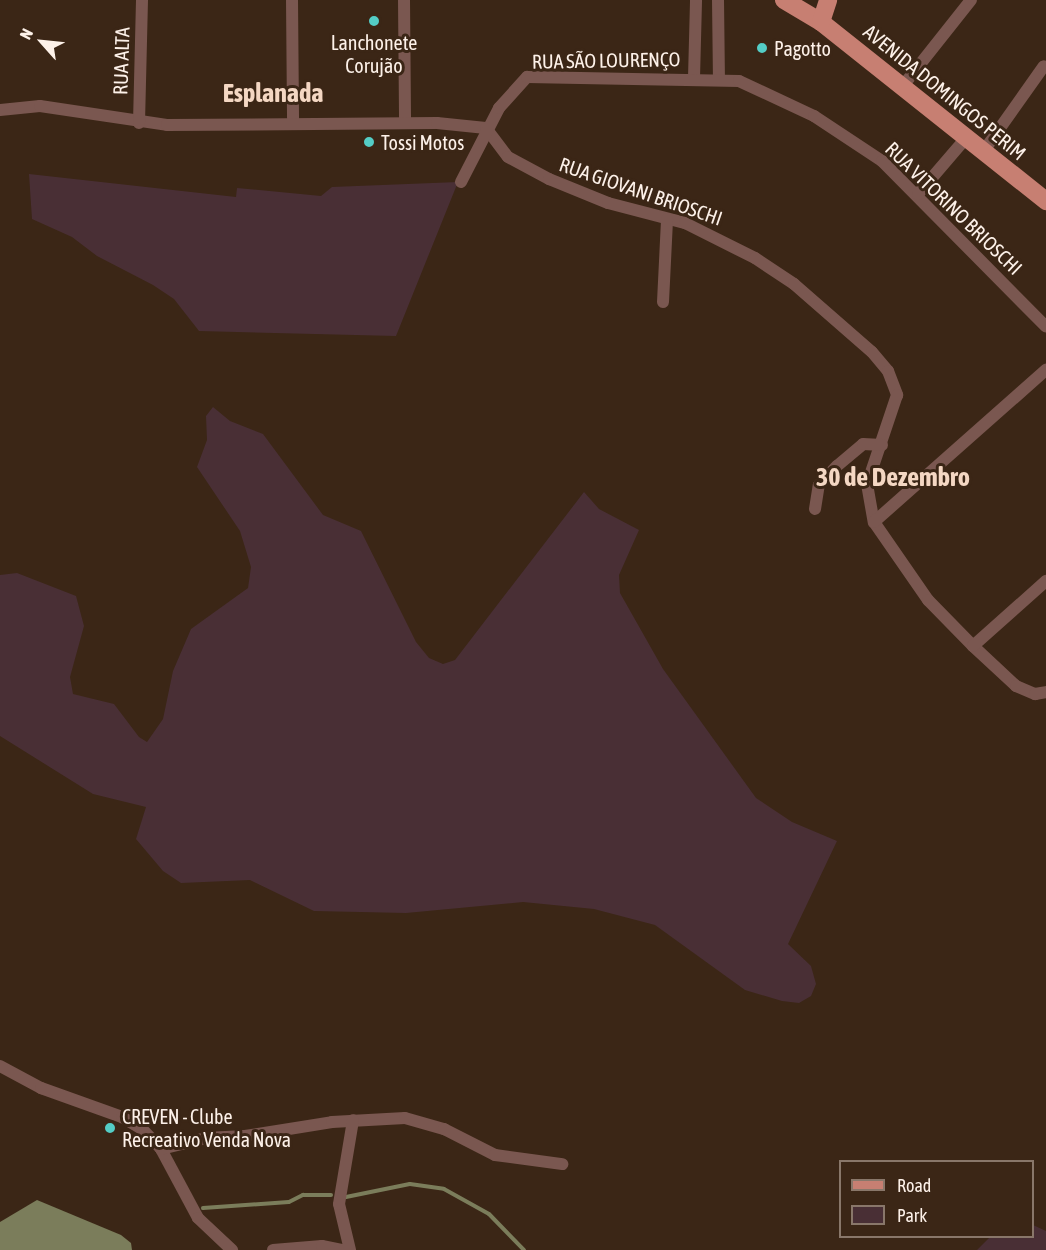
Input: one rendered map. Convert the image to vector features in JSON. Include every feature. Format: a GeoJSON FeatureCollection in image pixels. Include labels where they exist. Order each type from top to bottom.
{"type":"FeatureCollection","features":[{"type":"Feature","properties":{"kind":"main road","name":"AVENIDA DOMINGOS PERIM"},"geometry":{"type":"LineString","coordinates":[[784,0],[821,22],[983,152],[1045,198]]}},
{"type":"Feature","properties":{"kind":"main road"},"geometry":{"type":"LineString","coordinates":[[821,22],[828,0]]}},
{"type":"Feature","properties":{"kind":"street","name":"RUA ALTA"},"geometry":{"type":"LineString","coordinates":[[139,123],[142,0]]}},
{"type":"Feature","properties":{"kind":"street"},"geometry":{"type":"LineString","coordinates":[[292,0],[293,124]]}},
{"type":"Feature","properties":{"kind":"street"},"geometry":{"type":"LineString","coordinates":[[405,0],[405,123]]}},
{"type":"Feature","properties":{"kind":"street","name":"RUA SÃO LOURENÇO"},"geometry":{"type":"LineString","coordinates":[[486,128],[508,94],[527,77],[694,78],[696,0]]}},
{"type":"Feature","properties":{"kind":"street"},"geometry":{"type":"LineString","coordinates":[[718,0],[720,79]]}},
{"type":"Feature","properties":{"kind":"street"},"geometry":{"type":"LineString","coordinates":[[902,87],[971,0]]}},
{"type":"Feature","properties":{"kind":"street"},"geometry":{"type":"LineString","coordinates":[[983,152],[1044,66]]}},
{"type":"Feature","properties":{"kind":"street","name":"RUA VITORINO BRIOSCHI"},"geometry":{"type":"LineString","coordinates":[[694,78],[720,79],[758,87],[814,116],[882,161],[918,194],[1046,327]]}},
{"type":"Feature","properties":{"kind":"street"},"geometry":{"type":"LineString","coordinates":[[0,110],[40,106],[139,123],[405,123],[486,128],[461,182]]}},
{"type":"Feature","properties":{"kind":"street","name":"RUA GIOVANI BRIOSCHI"},"geometry":{"type":"LineString","coordinates":[[486,128],[499,149],[523,167],[586,195],[703,231],[771,267],[872,352],[888,371],[897,395],[867,484],[873,522],[928,600],[972,646],[1016,686],[1035,694],[1046,692]]}},
{"type":"Feature","properties":{"kind":"street"},"geometry":{"type":"LineString","coordinates":[[918,194],[966,138]]}},
{"type":"Feature","properties":{"kind":"street"},"geometry":{"type":"LineString","coordinates":[[663,302],[667,219]]}},
{"type":"Feature","properties":{"kind":"street"},"geometry":{"type":"LineString","coordinates":[[873,522],[1046,370]]}},
{"type":"Feature","properties":{"kind":"street"},"geometry":{"type":"LineString","coordinates":[[815,509],[819,485],[837,466],[863,444],[882,445]]}},
{"type":"Feature","properties":{"kind":"street"},"geometry":{"type":"LineString","coordinates":[[972,646],[1046,581]]}},
{"type":"Feature","properties":{"kind":"street"},"geometry":{"type":"LineString","coordinates":[[0,1066],[41,1088],[122,1117],[161,1149],[198,1218],[232,1250]]}},
{"type":"Feature","properties":{"kind":"street"},"geometry":{"type":"LineString","coordinates":[[161,1149],[206,1138],[244,1136],[353,1120],[420,1121],[495,1155],[562,1164]]}},
{"type":"Feature","properties":{"kind":"street"},"geometry":{"type":"LineString","coordinates":[[350,1250],[339,1204],[353,1120]]}},
{"type":"Feature","properties":{"kind":"street"},"geometry":{"type":"LineString","coordinates":[[273,1250],[322,1246],[342,1250]]}},
{"type":"Feature","properties":{"kind":"green space"},"geometry":{"type":"Polygon","coordinates":[[[29,174],[236,197],[237,188],[321,196],[332,187],[458,182],[396,336],[199,331],[174,299],[153,285],[97,256],[72,237],[32,219],[29,174]]]}},
{"type":"Feature","properties":{"kind":"green space"},"geometry":{"type":"Polygon","coordinates":[[[213,407],[230,421],[263,434],[323,515],[361,531],[416,642],[429,658],[443,664],[455,660],[584,492],[599,509],[639,530],[619,575],[620,593],[663,669],[756,798],[792,822],[837,841],[788,944],[811,966],[816,984],[811,996],[799,1003],[782,1001],[745,990],[655,925],[594,909],[523,902],[406,913],[314,911],[250,880],[181,883],[163,871],[136,839],[146,807],[93,794],[0,736],[0,575],[17,573],[76,596],[84,626],[70,677],[73,694],[114,704],[139,737],[147,742],[163,719],[173,671],[191,629],[248,588],[251,567],[240,531],[197,467],[207,440],[206,416],[213,407]]]}},
{"type":"Feature","properties":{"kind":"green space"},"geometry":{"type":"Polygon","coordinates":[[[1034,1225],[1046,1231],[1046,1250],[977,1250],[989,1238],[1034,1238],[1034,1225]]]}},
{"type":"Feature","properties":{"kind":"shaded area"},"geometry":{"type":"Polygon","coordinates":[[[37,1200],[121,1235],[131,1243],[132,1250],[0,1250],[0,1222],[37,1200]]]}},
{"type":"Feature","properties":{"kind":"waterway"},"geometry":{"type":"LineString","coordinates":[[346,1197],[410,1184],[444,1189],[489,1214],[524,1250]]}},
{"type":"Feature","properties":{"kind":"waterway"},"geometry":{"type":"LineString","coordinates":[[203,1208],[289,1202],[303,1195],[331,1195]]}},
{"type":"Feature","properties":{"kind":"place","name":"Lanchonete Corujão"},"geometry":{"type":"Point","coordinates":[374,21]}},
{"type":"Feature","properties":{"kind":"place","name":"Pagotto"},"geometry":{"type":"Point","coordinates":[762,48]}},
{"type":"Feature","properties":{"kind":"place","name":"Tossi Motos"},"geometry":{"type":"Point","coordinates":[369,142]}},
{"type":"Feature","properties":{"kind":"place","name":"CREVEN - Clube Recreativo Venda Nova"},"geometry":{"type":"Point","coordinates":[110,1128]}},
{"type":"Feature","properties":{"kind":"district","name":"Esplanada"},"geometry":{"type":"Point","coordinates":[273,94]}},
{"type":"Feature","properties":{"kind":"district","name":"30 de Dezembro"},"geometry":{"type":"Point","coordinates":[893,478]}}]}
